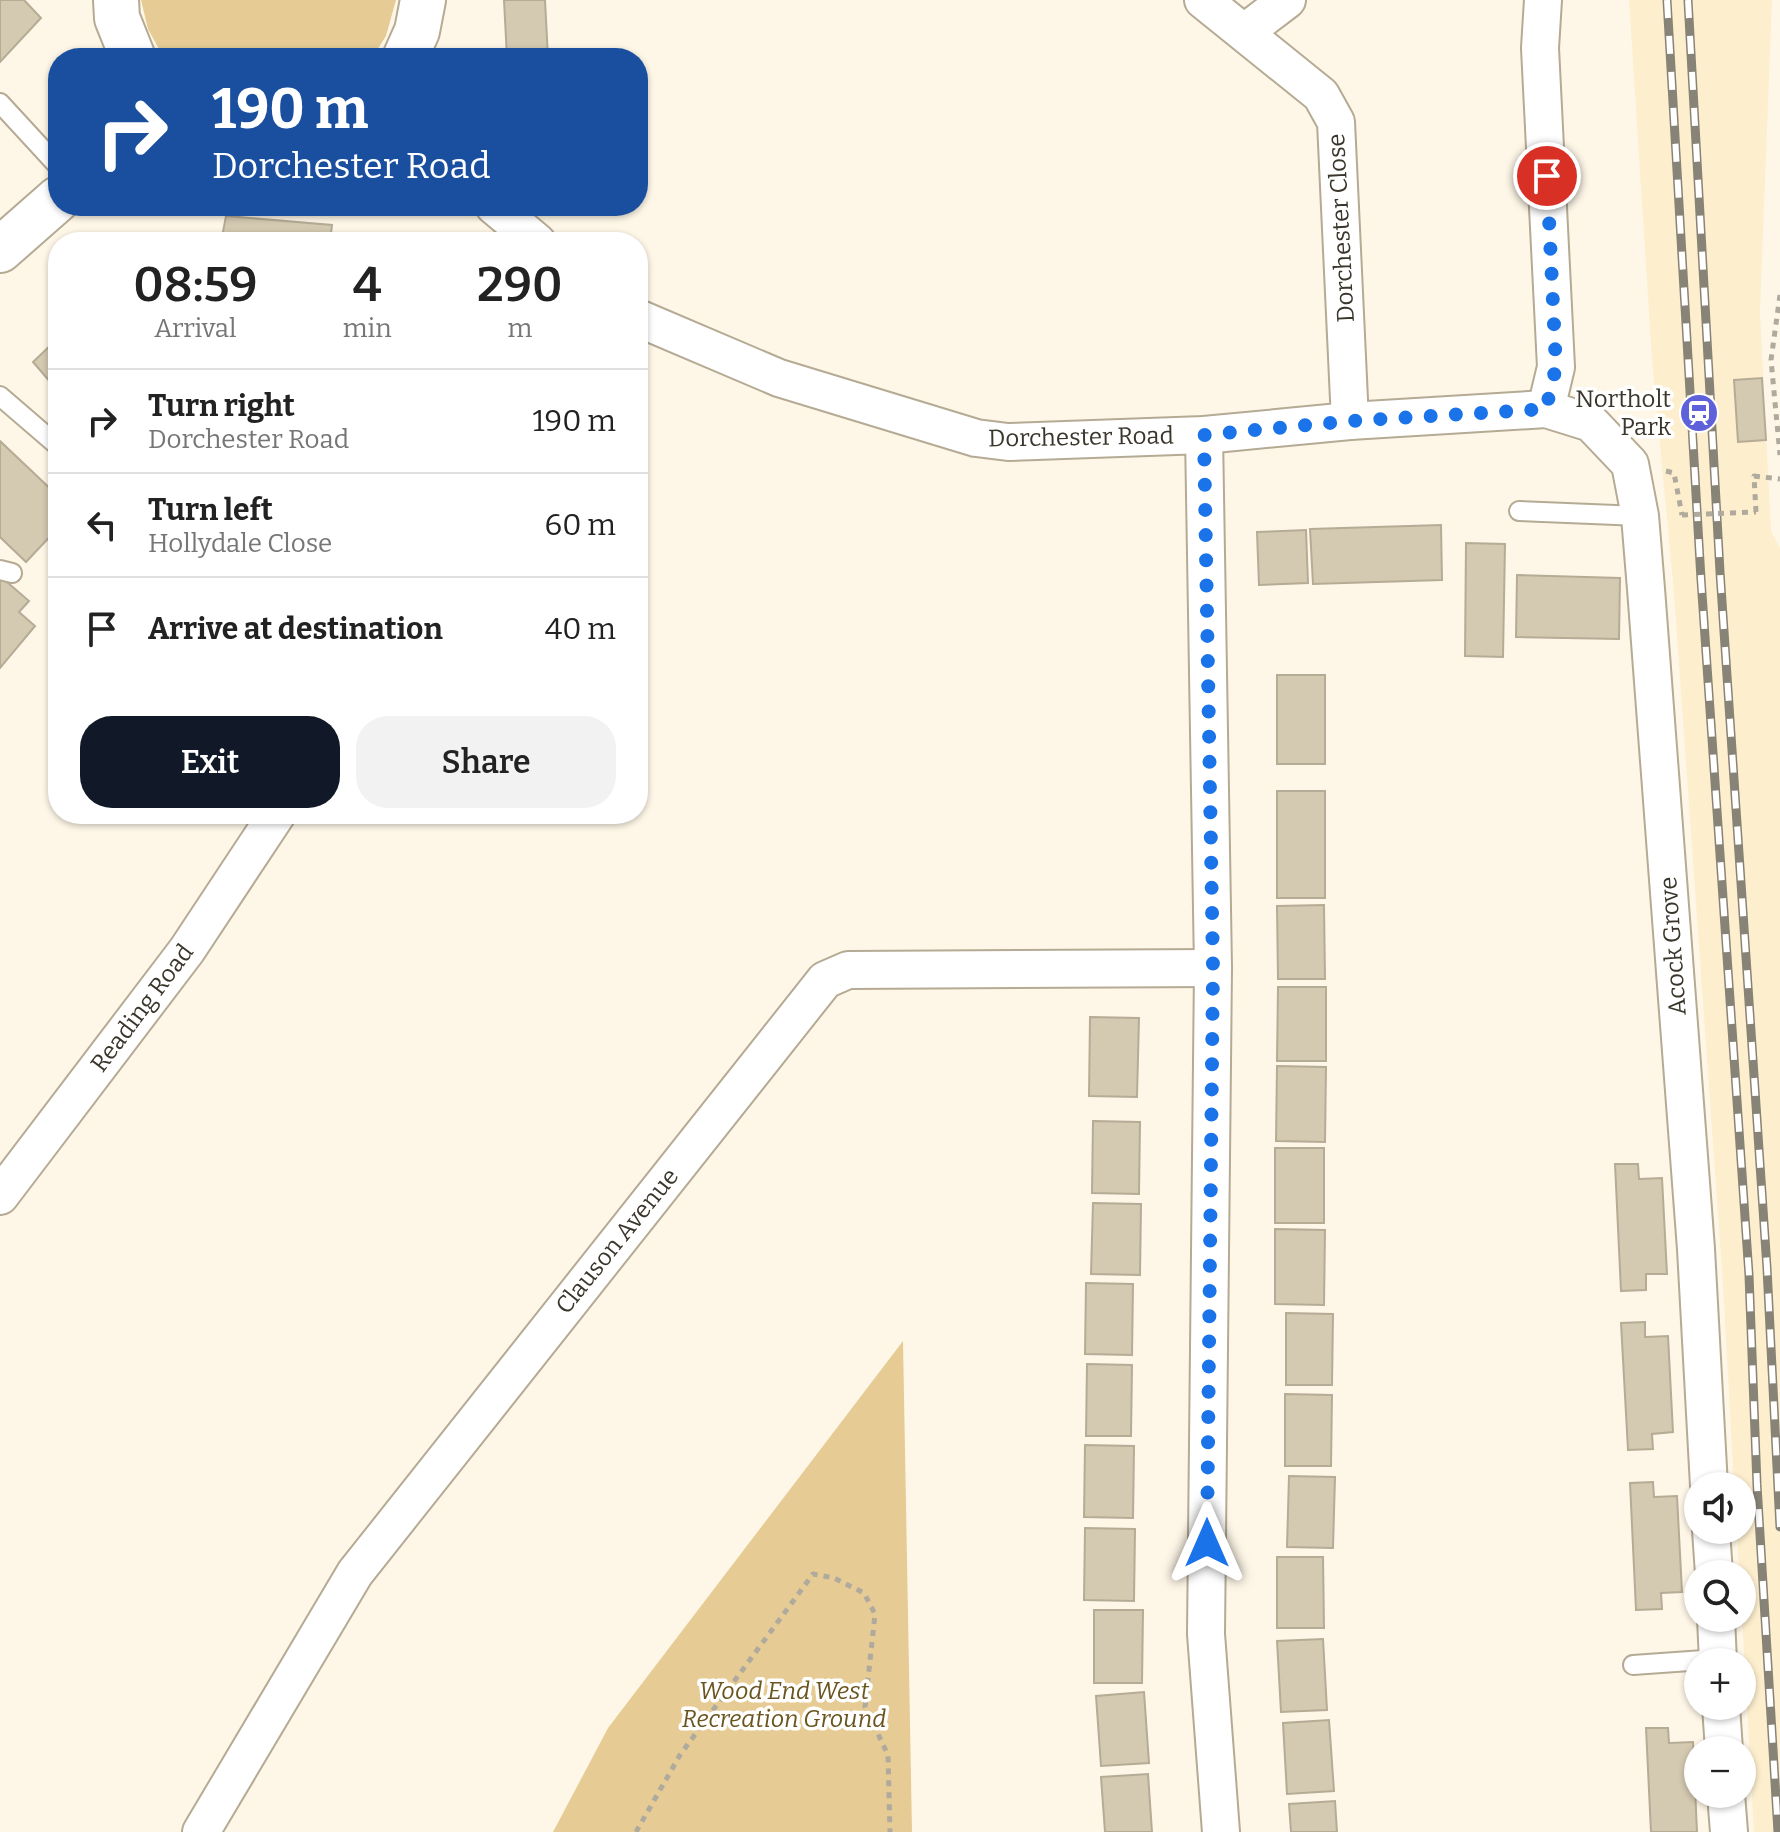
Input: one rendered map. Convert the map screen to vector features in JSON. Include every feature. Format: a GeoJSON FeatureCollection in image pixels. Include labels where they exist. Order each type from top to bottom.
{"type":"FeatureCollection","features":[{"type":"Feature","properties":{"kind":"main road"},"geometry":{"type":"LineString","coordinates":[[409,48],[417,31],[423,0]]}},
{"type":"Feature","properties":{"kind":"main road"},"geometry":{"type":"LineString","coordinates":[[117,25],[128,48]]}},
{"type":"Feature","properties":{"kind":"main road"},"geometry":{"type":"LineString","coordinates":[[0,250],[48,208]]}},
{"type":"Feature","properties":{"kind":"street"},"geometry":{"type":"LineString","coordinates":[[423,0],[426,48]]}},
{"type":"Feature","properties":{"kind":"street","name":"Dorchester Close"},"geometry":{"type":"LineString","coordinates":[[1203,0],[1321,95],[1336,122],[1350,421]]}},
{"type":"Feature","properties":{"kind":"street"},"geometry":{"type":"LineString","coordinates":[[1245,32],[1287,0]]}},
{"type":"Feature","properties":{"kind":"street"},"geometry":{"type":"LineString","coordinates":[[1543,0],[1540,48],[1556,367],[1546,409]]}},
{"type":"Feature","properties":{"kind":"street"},"geometry":{"type":"LineString","coordinates":[[506,216],[525,232]]}},
{"type":"Feature","properties":{"kind":"street","name":"Dorchester Road"},"geometry":{"type":"LineString","coordinates":[[648,322],[779,378],[976,438],[1008,442],[1204,435],[1350,421],[1546,409],[1591,423]]}},
{"type":"Feature","properties":{"kind":"street","name":"Acock Grove"},"geometry":{"type":"LineString","coordinates":[[1591,423],[1630,464],[1640,516],[1695,1233],[1708,1472]]}},
{"type":"Feature","properties":{"kind":"street"},"geometry":{"type":"LineString","coordinates":[[1204,435],[1213,968],[1206,1634],[1221,1832]]}},
{"type":"Feature","properties":{"kind":"street","name":"Reading Road"},"geometry":{"type":"LineString","coordinates":[[0,1196],[187,950],[270,824]]}},
{"type":"Feature","properties":{"kind":"street","name":"Clauson Avenue"},"geometry":{"type":"LineString","coordinates":[[201,1832],[355,1573],[825,980],[848,970],[1213,968]]}},
{"type":"Feature","properties":{"kind":"street"},"geometry":{"type":"LineString","coordinates":[[1727,1808],[1729,1832]]}},
{"type":"Feature","properties":{"kind":"lane"},"geometry":{"type":"LineString","coordinates":[[0,103],[48,155]]}},
{"type":"Feature","properties":{"kind":"lane"},"geometry":{"type":"LineString","coordinates":[[0,396],[48,437]]}},
{"type":"Feature","properties":{"kind":"lane"},"geometry":{"type":"LineString","coordinates":[[1519,511],[1640,516]]}},
{"type":"Feature","properties":{"kind":"lane"},"geometry":{"type":"LineString","coordinates":[[1633,1665],[1684,1663]]}},
{"type":"Feature","properties":{"kind":"path"},"geometry":{"type":"LineString","coordinates":[[1780,295],[1771,360],[1780,455]]}},
{"type":"Feature","properties":{"kind":"path"},"geometry":{"type":"LineString","coordinates":[[1674,473],[1682,515],[1756,512],[1754,476],[1780,479]]}},
{"type":"Feature","properties":{"kind":"path"},"geometry":{"type":"LineString","coordinates":[[636,1832],[680,1755],[813,1574],[834,1578],[864,1593],[875,1614],[865,1707],[888,1755],[890,1832]]}},
{"type":"Feature","properties":{"kind":"shaded area"},"geometry":{"type":"Polygon","coordinates":[[[1629,0],[1772,0],[1760,312],[1771,531],[1780,548],[1780,1832],[1754,1832],[1756,1736],[1749,1736],[1748,1720],[1756,1720],[1756,1648],[1744,1648],[1743,1632],[1756,1632],[1756,1560],[1738,1560],[1738,1544],[1756,1544],[1756,1472],[1733,1472],[1674,594],[1652,360],[1629,0]]]}},
{"type":"Feature","properties":{"kind":"green space"},"geometry":{"type":"Polygon","coordinates":[[[141,0],[396,0],[386,36],[378,48],[158,48],[148,29],[141,0]]]}},
{"type":"Feature","properties":{"kind":"green space","name":"Wood End West Recreation Ground"},"geometry":{"type":"Polygon","coordinates":[[[903,1341],[912,1832],[553,1832],[608,1728],[903,1341]]]}},
{"type":"Feature","properties":{"kind":"building"},"geometry":{"type":"Polygon","coordinates":[[[0,0],[24,0],[41,18],[0,62],[0,0]]]}},
{"type":"Feature","properties":{"kind":"building"},"geometry":{"type":"Polygon","coordinates":[[[504,0],[545,0],[547,48],[506,48],[504,0]]]}},
{"type":"Feature","properties":{"kind":"building"},"geometry":{"type":"Polygon","coordinates":[[[226,216],[332,225],[331,232],[223,232],[226,216]]]}},
{"type":"Feature","properties":{"kind":"building"},"geometry":{"type":"Polygon","coordinates":[[[48,348],[48,379],[33,362],[48,348]]]}},
{"type":"Feature","properties":{"kind":"building"},"geometry":{"type":"Polygon","coordinates":[[[1762,378],[1766,440],[1738,442],[1734,380],[1762,378]]]}},
{"type":"Feature","properties":{"kind":"building"},"geometry":{"type":"Polygon","coordinates":[[[0,441],[48,487],[48,539],[26,562],[0,537],[0,441]]]}},
{"type":"Feature","properties":{"kind":"building"},"geometry":{"type":"Polygon","coordinates":[[[1441,525],[1442,580],[1313,584],[1310,529],[1441,525]]]}},
{"type":"Feature","properties":{"kind":"building"},"geometry":{"type":"Polygon","coordinates":[[[1306,530],[1308,583],[1259,585],[1257,532],[1306,530]]]}},
{"type":"Feature","properties":{"kind":"building"},"geometry":{"type":"Polygon","coordinates":[[[1466,543],[1505,544],[1503,657],[1465,656],[1466,543]]]}},
{"type":"Feature","properties":{"kind":"building"},"geometry":{"type":"Polygon","coordinates":[[[1517,575],[1620,578],[1619,639],[1516,637],[1517,575]]]}},
{"type":"Feature","properties":{"kind":"building"},"geometry":{"type":"Polygon","coordinates":[[[0,576],[29,601],[19,612],[35,626],[0,668],[0,576]]]}},
{"type":"Feature","properties":{"kind":"building"},"geometry":{"type":"Polygon","coordinates":[[[1277,675],[1325,675],[1325,764],[1277,764],[1277,675]]]}},
{"type":"Feature","properties":{"kind":"building"},"geometry":{"type":"Polygon","coordinates":[[[1277,791],[1325,791],[1325,898],[1277,898],[1277,791]]]}},
{"type":"Feature","properties":{"kind":"building"},"geometry":{"type":"Polygon","coordinates":[[[1324,905],[1325,979],[1278,979],[1277,906],[1324,905]]]}},
{"type":"Feature","properties":{"kind":"building"},"geometry":{"type":"Polygon","coordinates":[[[1278,987],[1326,987],[1326,1061],[1277,1061],[1278,987]]]}},
{"type":"Feature","properties":{"kind":"building"},"geometry":{"type":"Polygon","coordinates":[[[1090,1017],[1139,1018],[1137,1097],[1089,1096],[1090,1017]]]}},
{"type":"Feature","properties":{"kind":"building"},"geometry":{"type":"Polygon","coordinates":[[[1277,1066],[1326,1067],[1325,1142],[1276,1141],[1277,1066]]]}},
{"type":"Feature","properties":{"kind":"building"},"geometry":{"type":"Polygon","coordinates":[[[1093,1121],[1140,1122],[1139,1194],[1092,1193],[1093,1121]]]}},
{"type":"Feature","properties":{"kind":"building"},"geometry":{"type":"Polygon","coordinates":[[[1275,1148],[1324,1148],[1324,1223],[1275,1223],[1275,1148]]]}},
{"type":"Feature","properties":{"kind":"building"},"geometry":{"type":"Polygon","coordinates":[[[1615,1164],[1638,1164],[1639,1179],[1662,1178],[1667,1274],[1646,1274],[1646,1290],[1621,1291],[1615,1164]]]}},
{"type":"Feature","properties":{"kind":"building"},"geometry":{"type":"Polygon","coordinates":[[[1093,1203],[1141,1204],[1140,1275],[1091,1274],[1093,1203]]]}},
{"type":"Feature","properties":{"kind":"building"},"geometry":{"type":"Polygon","coordinates":[[[1275,1229],[1325,1230],[1324,1305],[1275,1304],[1275,1229]]]}},
{"type":"Feature","properties":{"kind":"building"},"geometry":{"type":"Polygon","coordinates":[[[1086,1283],[1133,1284],[1132,1355],[1085,1354],[1086,1283]]]}},
{"type":"Feature","properties":{"kind":"building"},"geometry":{"type":"Polygon","coordinates":[[[1286,1313],[1333,1314],[1332,1385],[1286,1385],[1286,1313]]]}},
{"type":"Feature","properties":{"kind":"building"},"geometry":{"type":"Polygon","coordinates":[[[1645,1322],[1645,1337],[1668,1336],[1673,1432],[1652,1434],[1653,1449],[1628,1450],[1621,1323],[1645,1322]]]}},
{"type":"Feature","properties":{"kind":"building"},"geometry":{"type":"Polygon","coordinates":[[[1087,1364],[1132,1365],[1131,1436],[1086,1436],[1087,1364]]]}},
{"type":"Feature","properties":{"kind":"building"},"geometry":{"type":"Polygon","coordinates":[[[1285,1394],[1332,1395],[1331,1466],[1285,1466],[1285,1394]]]}},
{"type":"Feature","properties":{"kind":"building"},"geometry":{"type":"Polygon","coordinates":[[[1085,1445],[1134,1446],[1133,1518],[1084,1517],[1085,1445]]]}},
{"type":"Feature","properties":{"kind":"building"},"geometry":{"type":"Polygon","coordinates":[[[1289,1476],[1335,1477],[1333,1548],[1287,1547],[1289,1476]]]}},
{"type":"Feature","properties":{"kind":"building"},"geometry":{"type":"Polygon","coordinates":[[[1653,1482],[1654,1497],[1677,1496],[1682,1592],[1661,1593],[1662,1609],[1636,1610],[1630,1483],[1653,1482]]]}},
{"type":"Feature","properties":{"kind":"building"},"geometry":{"type":"Polygon","coordinates":[[[1085,1528],[1135,1529],[1134,1601],[1084,1600],[1085,1528]]]}},
{"type":"Feature","properties":{"kind":"building"},"geometry":{"type":"Polygon","coordinates":[[[1277,1557],[1323,1557],[1324,1628],[1277,1628],[1277,1557]]]}},
{"type":"Feature","properties":{"kind":"building"},"geometry":{"type":"Polygon","coordinates":[[[1094,1610],[1143,1610],[1142,1683],[1094,1683],[1094,1610]]]}},
{"type":"Feature","properties":{"kind":"building"},"geometry":{"type":"Polygon","coordinates":[[[1323,1639],[1327,1710],[1281,1712],[1277,1641],[1323,1639]]]}},
{"type":"Feature","properties":{"kind":"building"},"geometry":{"type":"Polygon","coordinates":[[[1144,1692],[1149,1763],[1101,1766],[1096,1696],[1144,1692]]]}},
{"type":"Feature","properties":{"kind":"building"},"geometry":{"type":"Polygon","coordinates":[[[1329,1720],[1334,1791],[1287,1794],[1283,1723],[1329,1720]]]}},
{"type":"Feature","properties":{"kind":"building"},"geometry":{"type":"Polygon","coordinates":[[[1646,1728],[1668,1728],[1669,1743],[1684,1742],[1684,1808],[1696,1808],[1697,1832],[1651,1832],[1646,1728]]]}},
{"type":"Feature","properties":{"kind":"building"},"geometry":{"type":"Polygon","coordinates":[[[1148,1774],[1152,1832],[1105,1832],[1101,1777],[1148,1774]]]}},
{"type":"Feature","properties":{"kind":"building"},"geometry":{"type":"Polygon","coordinates":[[[1335,1801],[1337,1832],[1291,1832],[1289,1804],[1335,1801]]]}},
{"type":"Feature","properties":{"kind":"railway"},"geometry":{"type":"LineString","coordinates":[[1667,0],[1701,579],[1749,1275],[1757,1485],[1778,1832]]}},
{"type":"Feature","properties":{"kind":"railway"},"geometry":{"type":"LineString","coordinates":[[1688,0],[1720,572],[1767,1268],[1780,1527]]}},
{"type":"Feature","properties":{"kind":"place","name":"Northolt Park"},"geometry":{"type":"Point","coordinates":[1699,413]}},
{"type":"Feature","properties":{"kind":"route"},"geometry":{"type":"LineString","coordinates":[[1207,1543],[1213,968],[1204,435],[1350,421],[1546,409],[1556,367],[1547,176]]}}]}
